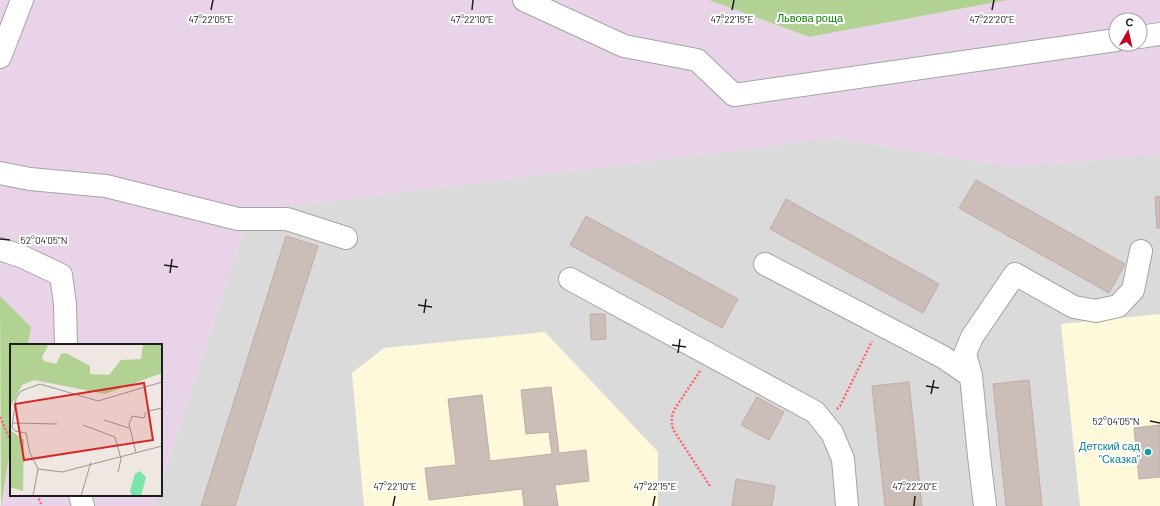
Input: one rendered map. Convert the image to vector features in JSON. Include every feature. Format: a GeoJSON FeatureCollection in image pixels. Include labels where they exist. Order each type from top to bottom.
{"type":"FeatureCollection","features":[{"type":"Feature","properties":{"kind":"lane"},"geometry":{"type":"LineString","coordinates":[[0,57],[22,0]]}},
{"type":"Feature","properties":{"kind":"lane"},"geometry":{"type":"LineString","coordinates":[[524,0],[624,46],[697,60],[734,95],[1108,41]]}},
{"type":"Feature","properties":{"kind":"lane"},"geometry":{"type":"LineString","coordinates":[[1148,36],[1160,34]]}},
{"type":"Feature","properties":{"kind":"lane"},"geometry":{"type":"LineString","coordinates":[[0,173],[30,179],[106,186],[238,219],[287,219],[346,238]]}},
{"type":"Feature","properties":{"kind":"lane"},"geometry":{"type":"LineString","coordinates":[[0,249],[24,257],[61,275],[65,304],[66,344]]}},
{"type":"Feature","properties":{"kind":"lane"},"geometry":{"type":"LineString","coordinates":[[986,506],[979,456],[971,376],[965,354],[972,337],[1015,274],[1074,307],[1096,311],[1118,306],[1133,290],[1141,251]]}},
{"type":"Feature","properties":{"kind":"lane"},"geometry":{"type":"LineString","coordinates":[[765,264],[943,357],[971,376]]}},
{"type":"Feature","properties":{"kind":"lane"},"geometry":{"type":"LineString","coordinates":[[570,279],[815,412],[832,432],[843,459],[847,506]]}},
{"type":"Feature","properties":{"kind":"lane"},"geometry":{"type":"LineString","coordinates":[[80,496],[83,506]]}},
{"type":"Feature","properties":{"kind":"path"},"geometry":{"type":"LineString","coordinates":[[822,421],[840,406],[880,324]]}},
{"type":"Feature","properties":{"kind":"path"},"geometry":{"type":"LineString","coordinates":[[710,355],[674,410],[672,416],[674,431],[710,486]]}},
{"type":"Feature","properties":{"kind":"path"},"geometry":{"type":"LineString","coordinates":[[0,417],[10,439]]}},
{"type":"Feature","properties":{"kind":"path"},"geometry":{"type":"LineString","coordinates":[[37,496],[42,506]]}},
{"type":"Feature","properties":{"kind":"shaded area"},"geometry":{"type":"Polygon","coordinates":[[[0,0],[709,0],[809,37],[1007,0],[1160,0],[1160,155],[1013,167],[833,138],[250,211],[162,481],[162,344],[28,344],[31,327],[0,296],[0,0]]]}},
{"type":"Feature","properties":{"kind":"shaded area"},"geometry":{"type":"Polygon","coordinates":[[[833,138],[1013,167],[1160,155],[1160,506],[154,506],[157,496],[162,496],[162,481],[250,211],[833,138]]]}},
{"type":"Feature","properties":{"kind":"shaded area"},"geometry":{"type":"Polygon","coordinates":[[[1160,314],[1160,506],[1080,506],[1061,324],[1160,314]]]}},
{"type":"Feature","properties":{"kind":"shaded area"},"geometry":{"type":"Polygon","coordinates":[[[545,332],[658,452],[658,506],[364,506],[352,373],[384,348],[545,332]]]}},
{"type":"Feature","properties":{"kind":"shaded area"},"geometry":{"type":"Polygon","coordinates":[[[10,451],[10,496],[157,496],[154,506],[1,506],[10,451]]]}},
{"type":"Feature","properties":{"kind":"green space","name":"Львова роща"},"geometry":{"type":"Polygon","coordinates":[[[709,0],[1007,0],[809,37],[709,0]]]}},
{"type":"Feature","properties":{"kind":"green space"},"geometry":{"type":"Polygon","coordinates":[[[0,296],[31,327],[28,344],[10,344],[10,451],[1,506],[0,296]]]}},
{"type":"Feature","properties":{"kind":"building"},"geometry":{"type":"Polygon","coordinates":[[[976,180],[1125,264],[1109,293],[959,208],[976,180]]]}},
{"type":"Feature","properties":{"kind":"building"},"geometry":{"type":"Polygon","coordinates":[[[1160,196],[1160,228],[1157,228],[1155,197],[1160,196]]]}},
{"type":"Feature","properties":{"kind":"building"},"geometry":{"type":"Polygon","coordinates":[[[786,199],[939,284],[923,313],[770,229],[786,199]]]}},
{"type":"Feature","properties":{"kind":"building"},"geometry":{"type":"Polygon","coordinates":[[[586,216],[738,299],[722,328],[570,245],[586,216]]]}},
{"type":"Feature","properties":{"kind":"building"},"geometry":{"type":"Polygon","coordinates":[[[286,236],[318,246],[235,506],[201,506],[286,236]]]}},
{"type":"Feature","properties":{"kind":"building"},"geometry":{"type":"Polygon","coordinates":[[[590,314],[605,314],[606,339],[591,340],[590,314]]]}},
{"type":"Feature","properties":{"kind":"building"},"geometry":{"type":"Polygon","coordinates":[[[1029,380],[1042,506],[1006,506],[993,384],[1029,380]]]}},
{"type":"Feature","properties":{"kind":"building"},"geometry":{"type":"Polygon","coordinates":[[[909,382],[922,506],[885,506],[872,386],[909,382]]]}},
{"type":"Feature","properties":{"kind":"building"},"geometry":{"type":"Polygon","coordinates":[[[551,387],[559,453],[586,450],[589,481],[555,485],[558,506],[524,506],[522,489],[429,500],[425,468],[456,465],[448,399],[482,395],[490,461],[552,454],[549,432],[526,434],[521,390],[551,387]]]}},
{"type":"Feature","properties":{"kind":"building"},"geometry":{"type":"Polygon","coordinates":[[[757,397],[784,412],[769,440],[741,425],[757,397]]]}},
{"type":"Feature","properties":{"kind":"building","name":"Детский сад \"Сказка\""},"geometry":{"type":"Polygon","coordinates":[[[1160,425],[1160,477],[1139,479],[1134,428],[1160,425]]]}},
{"type":"Feature","properties":{"kind":"building"},"geometry":{"type":"Polygon","coordinates":[[[736,479],[775,486],[772,506],[732,506],[736,479]]]}},
{"type":"Feature","properties":{"kind":"place","name":"Детский сад \"Сказка\""},"geometry":{"type":"Point","coordinates":[1148,452]}}]}
